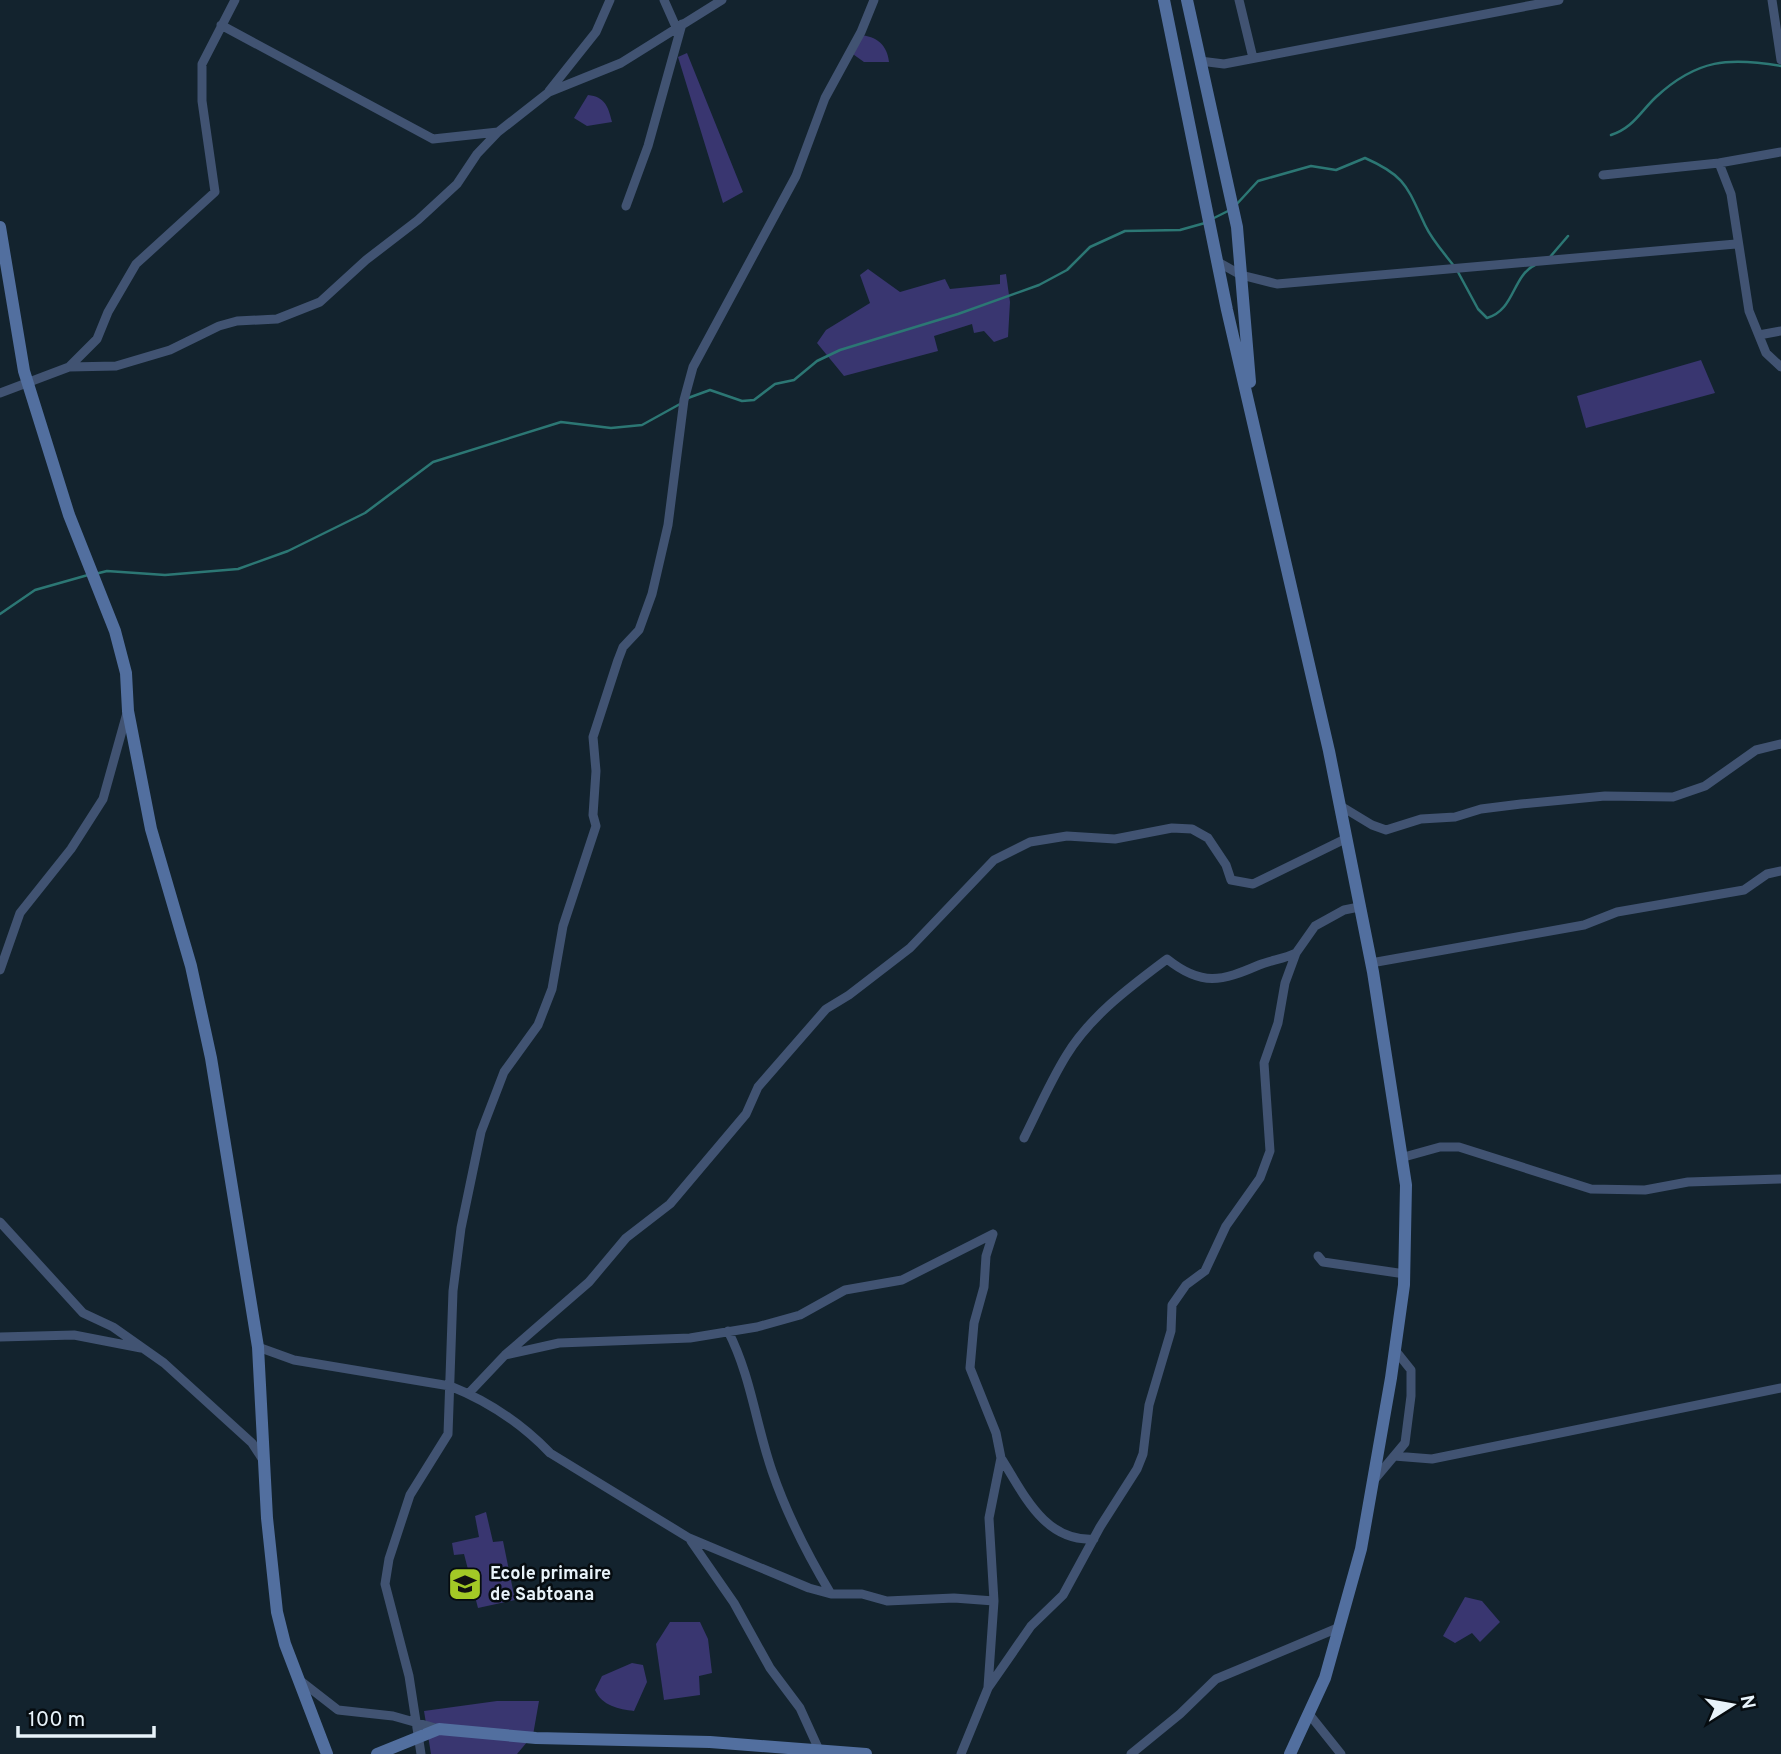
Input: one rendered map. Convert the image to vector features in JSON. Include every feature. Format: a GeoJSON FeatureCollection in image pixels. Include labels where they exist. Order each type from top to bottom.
{"type":"FeatureCollection","features":[{"type":"Feature","properties":{"kind":"street"},"geometry":{"type":"LineString","coordinates":[[69,367],[97,338],[108,312],[136,264],[215,192],[202,101],[202,64],[235,0]]}},
{"type":"Feature","properties":{"kind":"street"},"geometry":{"type":"LineString","coordinates":[[0,393],[69,367],[116,366],[170,350],[219,326],[237,321],[277,318],[320,302],[457,184],[477,154],[498,132],[549,92],[596,32],[610,0]]}},
{"type":"Feature","properties":{"kind":"street"},"geometry":{"type":"LineString","coordinates":[[626,206],[648,146],[679,25],[664,0]]}},
{"type":"Feature","properties":{"kind":"street"},"geometry":{"type":"LineString","coordinates":[[549,92],[621,63],[722,0]]}},
{"type":"Feature","properties":{"kind":"street"},"geometry":{"type":"LineString","coordinates":[[421,1754],[409,1676],[385,1584],[386,1570],[410,1495],[448,1434],[453,1291],[461,1228],[481,1132],[504,1072],[538,1025],[552,989],[563,926],[596,825],[593,814],[596,771],[593,737],[623,647],[639,630],[653,594],[667,535],[684,400],[693,367],[796,176],[825,98],[874,0]]}},
{"type":"Feature","properties":{"kind":"street"},"geometry":{"type":"LineString","coordinates":[[1164,0],[1216,261],[1306,644],[1371,963],[1404,1157],[1408,1211],[1405,1274],[1395,1350],[1361,1549],[1340,1628],[1309,1714],[1290,1754]]}},
{"type":"Feature","properties":{"kind":"street"},"geometry":{"type":"LineString","coordinates":[[1187,0],[1237,228],[1252,414]]}},
{"type":"Feature","properties":{"kind":"street"},"geometry":{"type":"LineString","coordinates":[[1239,0],[1253,58]]}},
{"type":"Feature","properties":{"kind":"street"},"geometry":{"type":"LineString","coordinates":[[1496,0],[1498,13]]}},
{"type":"Feature","properties":{"kind":"street"},"geometry":{"type":"LineString","coordinates":[[1200,61],[1224,64],[1559,0]]}},
{"type":"Feature","properties":{"kind":"street"},"geometry":{"type":"LineString","coordinates":[[1772,0],[1781,60]]}},
{"type":"Feature","properties":{"kind":"street"},"geometry":{"type":"LineString","coordinates":[[221,25],[433,139],[498,132]]}},
{"type":"Feature","properties":{"kind":"street"},"geometry":{"type":"LineString","coordinates":[[1603,175],[1718,163],[1781,152]]}},
{"type":"Feature","properties":{"kind":"street"},"geometry":{"type":"LineString","coordinates":[[1718,163],[1731,194],[1736,244],[1749,310],[1766,353],[1781,367]]}},
{"type":"Feature","properties":{"kind":"street"},"geometry":{"type":"LineString","coordinates":[[0,227],[17,340],[28,382],[69,515],[115,631],[129,691],[128,711],[103,799],[71,849],[20,913],[0,970]]}},
{"type":"Feature","properties":{"kind":"street"},"geometry":{"type":"LineString","coordinates":[[1216,261],[1241,275],[1277,284],[1736,244]]}},
{"type":"Feature","properties":{"kind":"street"},"geometry":{"type":"LineString","coordinates":[[1759,335],[1781,331]]}},
{"type":"Feature","properties":{"kind":"street"},"geometry":{"type":"LineString","coordinates":[[128,711],[151,829],[191,966],[211,1058],[258,1348],[264,1462],[277,1612],[285,1644],[327,1754]]}},
{"type":"Feature","properties":{"kind":"street"},"geometry":{"type":"LineString","coordinates":[[1339,805],[1372,825],[1386,830],[1421,818],[1455,817],[1510,806],[1605,796],[1673,797],[1705,786],[1756,750],[1781,744]]}},
{"type":"Feature","properties":{"kind":"street"},"geometry":{"type":"LineString","coordinates":[[469,1394],[505,1355],[589,1282],[626,1238],[670,1205],[746,1114],[758,1087],[826,1009],[849,995],[910,948],[994,860],[1030,842],[1067,836],[1115,839],[1172,828],[1192,829],[1208,838],[1226,864],[1231,880],[1253,884],[1345,839]]}},
{"type":"Feature","properties":{"kind":"street"},"geometry":{"type":"LineString","coordinates":[[1371,963],[1584,925],[1617,912],[1744,890],[1767,874],[1781,871]]}},
{"type":"Feature","properties":{"kind":"street"},"geometry":{"type":"LineString","coordinates":[[961,1754],[988,1688],[1031,1626],[1063,1595],[1143,1454],[1149,1405],[1171,1331],[1172,1305],[1186,1284],[1205,1271],[1226,1226],[1253,1189],[1264,1167],[1270,1151],[1264,1063],[1278,1023],[1284,983],[1296,953],[1315,926],[1344,910],[1359,907]]}},
{"type":"Feature","properties":{"kind":"street"},"geometry":{"type":"LineString","coordinates":[[1024,1138],[1066,1056],[1079,1038],[1129,987],[1167,959],[1198,977],[1216,981],[1233,978],[1296,953]]}},
{"type":"Feature","properties":{"kind":"street"},"geometry":{"type":"LineString","coordinates":[[1404,1157],[1440,1147],[1459,1147],[1602,1189],[1645,1190],[1688,1182],[1781,1179]]}},
{"type":"Feature","properties":{"kind":"street"},"geometry":{"type":"LineString","coordinates":[[0,1222],[83,1313],[113,1327],[146,1349],[252,1443],[264,1462]]}},
{"type":"Feature","properties":{"kind":"street"},"geometry":{"type":"LineString","coordinates":[[505,1355],[559,1343],[690,1338],[800,1315],[845,1290],[902,1280],[993,1234],[986,1256],[984,1287],[974,1323],[970,1368],[996,1433],[1001,1458],[1042,1521],[1067,1536],[1094,1539]]}},
{"type":"Feature","properties":{"kind":"street"},"geometry":{"type":"LineString","coordinates":[[1318,1256],[1323,1262],[1405,1274]]}},
{"type":"Feature","properties":{"kind":"street"},"geometry":{"type":"LineString","coordinates":[[728,1332],[742,1358],[772,1470],[803,1547],[831,1594]]}},
{"type":"Feature","properties":{"kind":"street"},"geometry":{"type":"LineString","coordinates":[[0,1337],[74,1335],[146,1349]]}},
{"type":"Feature","properties":{"kind":"street"},"geometry":{"type":"LineString","coordinates":[[258,1348],[294,1360],[450,1386],[469,1394],[496,1408],[531,1434],[550,1453],[689,1538],[831,1594],[862,1594],[887,1601],[954,1598],[994,1601]]}},
{"type":"Feature","properties":{"kind":"street"},"geometry":{"type":"LineString","coordinates":[[1373,1481],[1405,1443],[1411,1396],[1411,1370],[1395,1350]]}},
{"type":"Feature","properties":{"kind":"street"},"geometry":{"type":"LineString","coordinates":[[1394,1456],[1432,1459],[1781,1388]]}},
{"type":"Feature","properties":{"kind":"street"},"geometry":{"type":"LineString","coordinates":[[988,1688],[994,1601],[989,1518],[1001,1458]]}},
{"type":"Feature","properties":{"kind":"street"},"geometry":{"type":"LineString","coordinates":[[689,1538],[734,1602],[769,1668],[800,1708],[820,1753]]}},
{"type":"Feature","properties":{"kind":"street"},"geometry":{"type":"LineString","coordinates":[[1131,1754],[1180,1714],[1216,1679],[1340,1628]]}},
{"type":"Feature","properties":{"kind":"street"},"geometry":{"type":"LineString","coordinates":[[299,1680],[338,1710],[393,1716],[417,1729]]}},
{"type":"Feature","properties":{"kind":"street"},"geometry":{"type":"LineString","coordinates":[[1309,1714],[1341,1754]]}},
{"type":"Feature","properties":{"kind":"street"},"geometry":{"type":"LineString","coordinates":[[377,1754],[417,1729],[439,1728],[536,1738],[629,1738],[820,1753],[866,1754]]}},
{"type":"Feature","properties":{"kind":"shaded area"},"geometry":{"type":"Polygon","coordinates":[[[859,35],[880,42],[889,62],[864,62],[850,52],[859,35]]]}},
{"type":"Feature","properties":{"kind":"shaded area"},"geometry":{"type":"Polygon","coordinates":[[[687,53],[743,192],[723,203],[678,57],[687,53]]]}},
{"type":"Feature","properties":{"kind":"shaded area"},"geometry":{"type":"Polygon","coordinates":[[[588,95],[605,103],[612,122],[587,126],[574,118],[588,95]]]}},
{"type":"Feature","properties":{"kind":"shaded area"},"geometry":{"type":"Polygon","coordinates":[[[868,269],[900,292],[945,279],[950,289],[1000,284],[1000,275],[1006,274],[1010,302],[1008,337],[994,342],[984,331],[974,333],[972,324],[934,336],[938,351],[844,376],[817,343],[826,330],[870,303],[860,275],[868,269]]]}},
{"type":"Feature","properties":{"kind":"shaded area"},"geometry":{"type":"Polygon","coordinates":[[[1701,360],[1715,393],[1586,428],[1577,396],[1701,360]]]}},
{"type":"Feature","properties":{"kind":"shaded area"},"geometry":{"type":"Polygon","coordinates":[[[486,1512],[493,1542],[503,1541],[515,1600],[478,1608],[464,1554],[454,1555],[452,1543],[479,1537],[475,1516],[486,1512]]]}},
{"type":"Feature","properties":{"kind":"shaded area"},"geometry":{"type":"Polygon","coordinates":[[[1465,1597],[1482,1601],[1500,1622],[1480,1642],[1472,1633],[1455,1643],[1443,1636],[1465,1597]]]}},
{"type":"Feature","properties":{"kind":"shaded area"},"geometry":{"type":"Polygon","coordinates":[[[670,1622],[700,1622],[708,1639],[712,1673],[699,1676],[700,1695],[664,1700],[656,1644],[670,1622]]]}},
{"type":"Feature","properties":{"kind":"shaded area"},"geometry":{"type":"Polygon","coordinates":[[[632,1663],[643,1665],[647,1682],[634,1711],[606,1703],[595,1690],[602,1676],[632,1663]]]}},
{"type":"Feature","properties":{"kind":"shaded area"},"geometry":{"type":"Polygon","coordinates":[[[497,1701],[539,1701],[533,1735],[517,1754],[431,1754],[424,1711],[497,1701]]]}},
{"type":"Feature","properties":{"kind":"waterway"},"geometry":{"type":"LineString","coordinates":[[1611,135],[1631,124],[1671,84],[1700,68],[1729,62],[1781,66]]}},
{"type":"Feature","properties":{"kind":"waterway"},"geometry":{"type":"LineString","coordinates":[[1235,206],[1258,181],[1311,166],[1336,170],[1365,158],[1379,164],[1404,184],[1431,236],[1454,266]]}},
{"type":"Feature","properties":{"kind":"waterway"},"geometry":{"type":"LineString","coordinates":[[1214,218],[1230,210]]}},
{"type":"Feature","properties":{"kind":"waterway"},"geometry":{"type":"LineString","coordinates":[[688,398],[710,390],[742,401],[754,400],[775,384],[794,380],[817,361],[840,350],[958,314],[1039,285],[1067,270],[1090,247],[1125,231],[1180,230],[1205,223]]}},
{"type":"Feature","properties":{"kind":"waterway"},"geometry":{"type":"LineString","coordinates":[[1550,257],[1568,236]]}},
{"type":"Feature","properties":{"kind":"waterway"},"geometry":{"type":"LineString","coordinates":[[1458,272],[1478,309],[1487,318],[1503,308],[1527,270],[1535,265]]}},
{"type":"Feature","properties":{"kind":"waterway"},"geometry":{"type":"LineString","coordinates":[[95,574],[107,571],[165,575],[238,569],[288,551],[365,513],[433,462],[561,422],[611,428],[642,425],[680,404]]}},
{"type":"Feature","properties":{"kind":"waterway"},"geometry":{"type":"LineString","coordinates":[[0,614],[35,590],[88,575]]}},
{"type":"Feature","properties":{"kind":"place","name":"Ecole primaire de Sabtoana"},"geometry":{"type":"Point","coordinates":[465,1584]}}]}
